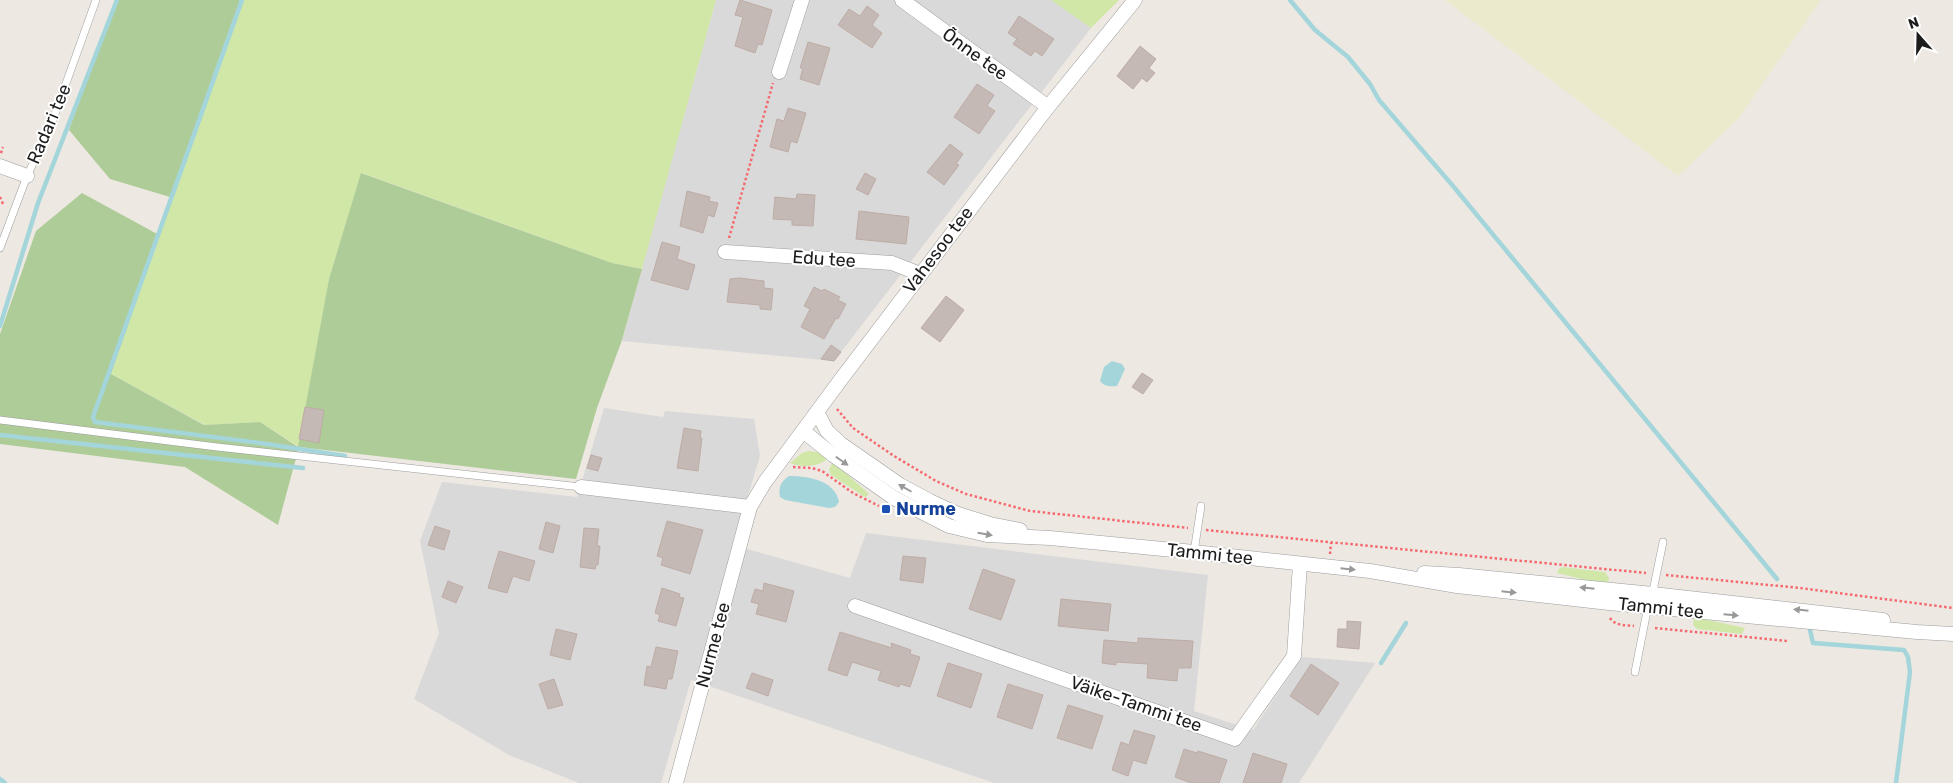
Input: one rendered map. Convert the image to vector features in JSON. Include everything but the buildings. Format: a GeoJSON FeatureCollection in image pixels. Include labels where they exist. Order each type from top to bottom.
{"type":"FeatureCollection","features":[{"type":"Feature","properties":{"kind":"street"},"geometry":{"type":"LineString","coordinates":[[779,72],[802,0]]}},
{"type":"Feature","properties":{"kind":"street","name":"Õnne tee"},"geometry":{"type":"LineString","coordinates":[[902,0],[1048,107]]}},
{"type":"Feature","properties":{"kind":"street","name":"Vahesoo tee"},"geometry":{"type":"LineString","coordinates":[[750,507],[781,460],[920,274],[1048,107],[1136,0]]}},
{"type":"Feature","properties":{"kind":"street"},"geometry":{"type":"LineString","coordinates":[[0,166],[27,176]]}},
{"type":"Feature","properties":{"kind":"street","name":"Edu tee"},"geometry":{"type":"LineString","coordinates":[[728,252],[892,263],[920,274]]}},
{"type":"Feature","properties":{"kind":"street","name":"Tammi tee"},"geometry":{"type":"LineString","coordinates":[[817,412],[827,431],[841,444],[900,486],[958,514],[990,524],[1050,538]]}},
{"type":"Feature","properties":{"kind":"street","name":"Tammi tee"},"geometry":{"type":"LineString","coordinates":[[804,431],[894,498],[949,526],[987,536],[1050,538],[1194,552],[1370,571],[1457,586],[1857,617],[1953,630]]}},
{"type":"Feature","properties":{"kind":"street"},"geometry":{"type":"LineString","coordinates":[[580,487],[750,507]]}},
{"type":"Feature","properties":{"kind":"street","name":"Nurme tee"},"geometry":{"type":"LineString","coordinates":[[676,783],[750,507]]}},
{"type":"Feature","properties":{"kind":"street","name":"Väike-Tammi tee"},"geometry":{"type":"LineString","coordinates":[[855,606],[1235,738],[1294,656],[1300,564]]}},
{"type":"Feature","properties":{"kind":"street","name":"Tammi tee"},"geometry":{"type":"LineString","coordinates":[[1650,600],[1953,634]]}},
{"type":"Feature","properties":{"kind":"lane","name":"Radari tee"},"geometry":{"type":"LineString","coordinates":[[0,248],[27,176],[50,128],[96,0]]}},
{"type":"Feature","properties":{"kind":"lane"},"geometry":{"type":"LineString","coordinates":[[0,420],[217,447],[580,487]]}},
{"type":"Feature","properties":{"kind":"lane"},"geometry":{"type":"LineString","coordinates":[[1194,552],[1201,506]]}},
{"type":"Feature","properties":{"kind":"lane"},"geometry":{"type":"LineString","coordinates":[[1635,672],[1663,542]]}},
{"type":"Feature","properties":{"kind":"path"},"geometry":{"type":"LineString","coordinates":[[728,252],[729,237],[774,81],[779,72]]}},
{"type":"Feature","properties":{"kind":"path"},"geometry":{"type":"LineString","coordinates":[[0,197],[3,204]]}},
{"type":"Feature","properties":{"kind":"path"},"geometry":{"type":"LineString","coordinates":[[828,397],[853,428],[936,481],[966,494],[997,504],[1030,511],[1800,588],[1953,608]]}},
{"type":"Feature","properties":{"kind":"path"},"geometry":{"type":"LineString","coordinates":[[781,460],[791,467],[812,468],[822,471],[853,493],[886,509]]}},
{"type":"Feature","properties":{"kind":"path"},"geometry":{"type":"LineString","coordinates":[[1618,624],[1788,641]]}},
{"type":"Feature","properties":{"kind":"shaded area"},"geometry":{"type":"Polygon","coordinates":[[[716,0],[1051,0],[1091,28],[834,361],[622,341],[716,0]]]}},
{"type":"Feature","properties":{"kind":"shaded area"},"geometry":{"type":"Polygon","coordinates":[[[1445,0],[1821,0],[1738,119],[1678,176],[1445,0]]]}},
{"type":"Feature","properties":{"kind":"shaded area"},"geometry":{"type":"Polygon","coordinates":[[[604,408],[663,417],[665,411],[754,419],[760,456],[733,545],[850,578],[866,533],[1208,575],[1194,711],[1253,730],[1302,657],[1375,663],[1299,783],[994,783],[691,680],[661,783],[579,783],[509,755],[414,699],[439,633],[420,541],[442,482],[577,497],[604,408]]]}},
{"type":"Feature","properties":{"kind":"green space"},"geometry":{"type":"Polygon","coordinates":[[[115,0],[240,0],[170,197],[110,179],[69,130],[115,0]]]}},
{"type":"Feature","properties":{"kind":"green space"},"geometry":{"type":"Polygon","coordinates":[[[240,0],[716,0],[642,269],[612,263],[362,173],[329,279],[299,447],[260,422],[205,425],[111,374],[159,235],[170,197],[240,0]]]}},
{"type":"Feature","properties":{"kind":"green space"},"geometry":{"type":"Polygon","coordinates":[[[1051,0],[1119,0],[1091,28],[1051,0]]]}},
{"type":"Feature","properties":{"kind":"green space"},"geometry":{"type":"Polygon","coordinates":[[[361,173],[612,263],[642,269],[622,340],[597,408],[576,479],[299,447],[278,525],[185,467],[0,444],[0,334],[36,231],[82,193],[159,235],[111,374],[204,425],[260,422],[298,447],[329,279],[361,173]]]}},
{"type":"Feature","properties":{"kind":"green space"},"geometry":{"type":"Polygon","coordinates":[[[809,451],[823,453],[828,458],[825,461],[810,466],[799,466],[790,463],[802,453],[809,451]]]}},
{"type":"Feature","properties":{"kind":"green space"},"geometry":{"type":"Polygon","coordinates":[[[833,462],[869,494],[866,497],[863,496],[831,475],[829,469],[833,462]]]}},
{"type":"Feature","properties":{"kind":"green space"},"geometry":{"type":"Polygon","coordinates":[[[1562,567],[1605,572],[1609,578],[1608,583],[1594,582],[1557,573],[1562,567]]]}},
{"type":"Feature","properties":{"kind":"green space"},"geometry":{"type":"Polygon","coordinates":[[[1694,617],[1745,628],[1742,634],[1697,629],[1693,625],[1694,617]]]}},
{"type":"Feature","properties":{"kind":"water"},"geometry":{"type":"Polygon","coordinates":[[[1112,361],[1122,364],[1125,369],[1117,386],[1107,386],[1100,381],[1104,367],[1112,361]]]}},
{"type":"Feature","properties":{"kind":"water"},"geometry":{"type":"Polygon","coordinates":[[[789,476],[812,478],[826,484],[832,489],[839,502],[835,507],[829,508],[785,500],[780,497],[779,491],[784,480],[789,476]]]}},
{"type":"Feature","properties":{"kind":"waterway"},"geometry":{"type":"LineString","coordinates":[[0,326],[38,203],[117,0]]}},
{"type":"Feature","properties":{"kind":"waterway"},"geometry":{"type":"LineString","coordinates":[[242,0],[93,417],[95,422],[345,456]]}},
{"type":"Feature","properties":{"kind":"waterway"},"geometry":{"type":"LineString","coordinates":[[1290,0],[1315,30],[1348,57],[1370,84],[1379,100],[1453,186],[1777,579]]}},
{"type":"Feature","properties":{"kind":"waterway"},"geometry":{"type":"LineString","coordinates":[[0,435],[303,468]]}},
{"type":"Feature","properties":{"kind":"waterway"},"geometry":{"type":"LineString","coordinates":[[1381,663],[1406,623]]}},
{"type":"Feature","properties":{"kind":"waterway"},"geometry":{"type":"LineString","coordinates":[[1810,630],[1813,643],[1904,650],[1908,657],[1910,672],[1896,783]]}},
{"type":"Feature","properties":{"kind":"waterway"},"geometry":{"type":"LineString","coordinates":[[0,779],[5,783]]}},
{"type":"Feature","properties":{"kind":"place","name":"Nurme"},"geometry":{"type":"Point","coordinates":[886,509]}}]}
